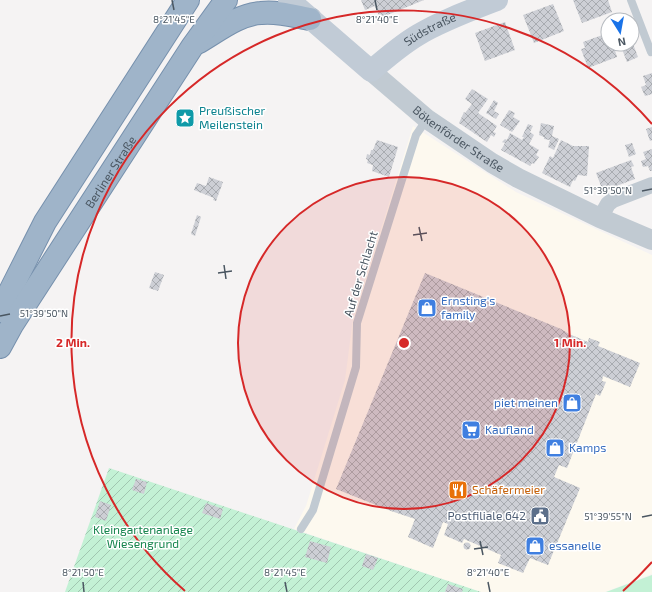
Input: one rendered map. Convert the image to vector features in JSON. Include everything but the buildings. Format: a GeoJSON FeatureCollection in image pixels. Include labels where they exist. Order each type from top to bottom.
{"type":"FeatureCollection","features":[{"type":"Feature","properties":{"kind":"highway","name":"Berliner Straße"},"geometry":{"type":"LineString","coordinates":[[0,347],[20,312],[192,47],[226,0]]}},
{"type":"Feature","properties":{"kind":"highway"},"geometry":{"type":"LineString","coordinates":[[0,311],[46,222],[182,5]]}},
{"type":"Feature","properties":{"kind":"highway"},"geometry":{"type":"LineString","coordinates":[[192,47],[247,15],[261,12],[278,13],[310,19]]}},
{"type":"Feature","properties":{"kind":"main road","name":"Bökenförder Straße"},"geometry":{"type":"LineString","coordinates":[[289,0],[372,71]]}},
{"type":"Feature","properties":{"kind":"main road","name":"Südstraße"},"geometry":{"type":"LineString","coordinates":[[372,71],[393,52],[462,7],[497,0]]}},
{"type":"Feature","properties":{"kind":"street","name":"Bökenförder Straße"},"geometry":{"type":"LineString","coordinates":[[372,71],[427,119],[492,163],[518,178],[600,218],[652,240]]}},
{"type":"Feature","properties":{"kind":"street"},"geometry":{"type":"LineString","coordinates":[[600,218],[608,204],[613,200],[652,185]]}},
{"type":"Feature","properties":{"kind":"lane"},"geometry":{"type":"LineString","coordinates":[[630,0],[651,52]]}},
{"type":"Feature","properties":{"kind":"lane","name":"Auf der Schlacht"},"geometry":{"type":"LineString","coordinates":[[301,529],[313,510],[356,367],[357,323],[416,135],[427,119]]}},
{"type":"Feature","properties":{"kind":"shaded area"},"geometry":{"type":"Polygon","coordinates":[[[413,126],[516,192],[652,255],[652,574],[605,592],[481,592],[294,529],[306,506],[345,380],[353,319],[413,126]]]}},
{"type":"Feature","properties":{"kind":"green space","name":"Kleingartenanlage Wiesengrund"},"geometry":{"type":"Polygon","coordinates":[[[109,468],[481,592],[65,592],[109,468]]]}},
{"type":"Feature","properties":{"kind":"green space"},"geometry":{"type":"Polygon","coordinates":[[[652,575],[652,592],[606,592],[652,575]]]}},
{"type":"Feature","properties":{"kind":"place","name":"Preußischer Meilenstein"},"geometry":{"type":"Point","coordinates":[185,118]}},
{"type":"Feature","properties":{"kind":"place","name":"Ernsting's family"},"geometry":{"type":"Point","coordinates":[427,308]}},
{"type":"Feature","properties":{"kind":"place","name":"piet meinen"},"geometry":{"type":"Point","coordinates":[572,403]}},
{"type":"Feature","properties":{"kind":"place","name":"Kaufland"},"geometry":{"type":"Point","coordinates":[471,430]}},
{"type":"Feature","properties":{"kind":"place","name":"Kamps"},"geometry":{"type":"Point","coordinates":[555,448]}},
{"type":"Feature","properties":{"kind":"place","name":"Schäfermeier"},"geometry":{"type":"Point","coordinates":[458,490]}},
{"type":"Feature","properties":{"kind":"place","name":"Postfiliale 642"},"geometry":{"type":"Point","coordinates":[540,516]}},
{"type":"Feature","properties":{"kind":"place","name":"essanelle"},"geometry":{"type":"Point","coordinates":[535,546]}}]}
